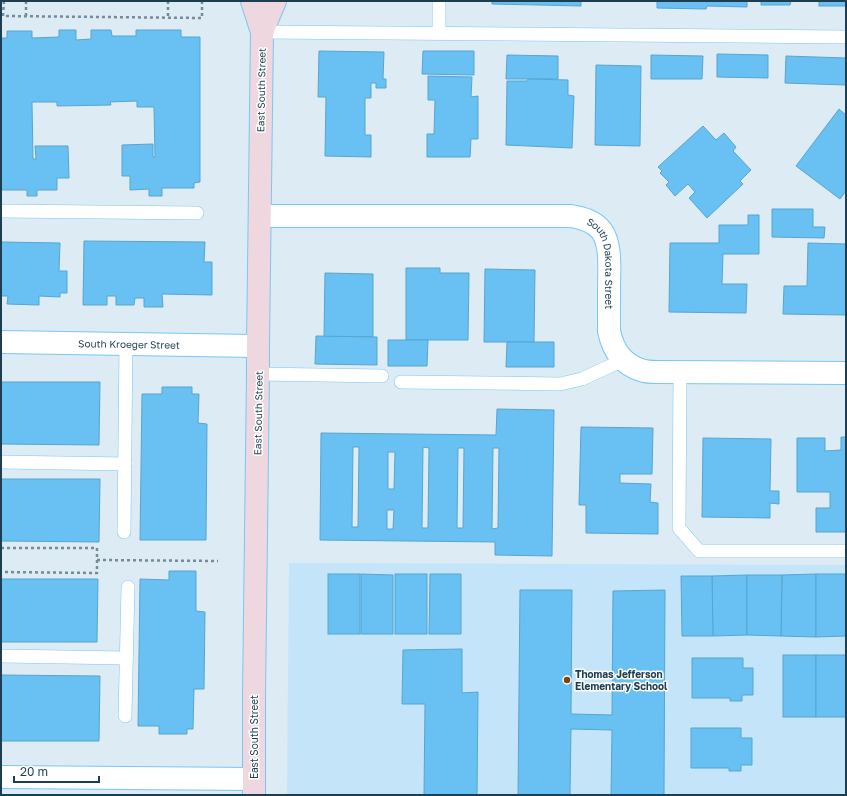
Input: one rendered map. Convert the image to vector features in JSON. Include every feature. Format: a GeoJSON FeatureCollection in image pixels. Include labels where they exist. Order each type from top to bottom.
{"type":"FeatureCollection","features":[{"type":"Feature","properties":{"kind":"street","name":"East South Street"},"geometry":{"type":"LineString","coordinates":[[252,1],[262,32],[254,787]]}},
{"type":"Feature","properties":{"kind":"street","name":"East South Street"},"geometry":{"type":"LineString","coordinates":[[262,32],[275,1]]}},
{"type":"Feature","properties":{"kind":"street","name":"South Dakota Street"},"geometry":{"type":"LineString","coordinates":[[260,216],[571,216],[588,220],[602,231],[606,239],[609,253],[609,331],[611,342],[623,360],[632,366],[642,371],[657,372],[846,373]]}},
{"type":"Feature","properties":{"kind":"street","name":"South Kroeger Street"},"geometry":{"type":"LineString","coordinates":[[1,342],[258,346]]}},
{"type":"Feature","properties":{"kind":"street"},"geometry":{"type":"LineString","coordinates":[[1,777],[254,787]]}},
{"type":"Feature","properties":{"kind":"lane"},"geometry":{"type":"LineString","coordinates":[[439,1],[439,33]]}},
{"type":"Feature","properties":{"kind":"lane"},"geometry":{"type":"LineString","coordinates":[[262,32],[846,37]]}},
{"type":"Feature","properties":{"kind":"lane"},"geometry":{"type":"LineString","coordinates":[[1,211],[197,212]]}},
{"type":"Feature","properties":{"kind":"lane"},"geometry":{"type":"LineString","coordinates":[[124,532],[126,344]]}},
{"type":"Feature","properties":{"kind":"lane"},"geometry":{"type":"LineString","coordinates":[[400,382],[560,384],[582,379],[623,360]]}},
{"type":"Feature","properties":{"kind":"lane"},"geometry":{"type":"LineString","coordinates":[[680,372],[679,528],[699,551],[846,551]]}},
{"type":"Feature","properties":{"kind":"lane"},"geometry":{"type":"LineString","coordinates":[[258,374],[382,376]]}},
{"type":"Feature","properties":{"kind":"lane"},"geometry":{"type":"LineString","coordinates":[[1,462],[125,464]]}},
{"type":"Feature","properties":{"kind":"lane"},"geometry":{"type":"LineString","coordinates":[[125,716],[128,586]]}},
{"type":"Feature","properties":{"kind":"lane"},"geometry":{"type":"LineString","coordinates":[[1,656],[126,658]]}},
{"type":"Feature","properties":{"kind":"path"},"geometry":{"type":"LineString","coordinates":[[4,1],[3,16],[168,18],[202,18],[202,1]]}},
{"type":"Feature","properties":{"kind":"path"},"geometry":{"type":"LineString","coordinates":[[26,1],[26,16]]}},
{"type":"Feature","properties":{"kind":"path"},"geometry":{"type":"LineString","coordinates":[[168,1],[168,18]]}},
{"type":"Feature","properties":{"kind":"path"},"geometry":{"type":"LineString","coordinates":[[1,548],[97,548],[97,573],[1,572]]}},
{"type":"Feature","properties":{"kind":"path"},"geometry":{"type":"LineString","coordinates":[[97,560],[218,561]]}},
{"type":"Feature","properties":{"kind":"shaded area","name":"Thomas Jefferson Elementary School"},"geometry":{"type":"Polygon","coordinates":[[[289,563],[846,565],[846,795],[287,795],[289,563]]]}},
{"type":"Feature","properties":{"kind":"building"},"geometry":{"type":"Polygon","coordinates":[[[492,1],[581,1],[581,6],[492,4],[492,1]]]}},
{"type":"Feature","properties":{"kind":"building"},"geometry":{"type":"Polygon","coordinates":[[[657,1],[747,1],[747,7],[707,6],[706,9],[657,8],[657,1]]]}},
{"type":"Feature","properties":{"kind":"building"},"geometry":{"type":"Polygon","coordinates":[[[761,1],[791,1],[790,5],[761,5],[761,1]]]}},
{"type":"Feature","properties":{"kind":"building"},"geometry":{"type":"Polygon","coordinates":[[[819,1],[846,1],[846,6],[819,6],[819,1]]]}},
{"type":"Feature","properties":{"kind":"building"},"geometry":{"type":"Polygon","coordinates":[[[59,30],[76,30],[76,40],[91,39],[91,30],[111,30],[112,36],[136,36],[136,30],[181,30],[181,37],[200,37],[200,182],[194,183],[194,188],[162,188],[162,196],[149,196],[149,189],[130,190],[130,176],[122,176],[122,145],[153,144],[153,157],[155,157],[154,107],[137,107],[137,101],[110,102],[111,105],[57,106],[57,102],[32,102],[33,159],[36,159],[35,146],[68,146],[69,178],[57,178],[57,190],[37,190],[37,196],[27,196],[27,190],[1,190],[1,38],[7,38],[7,31],[32,31],[32,38],[59,37],[59,30]]]}},
{"type":"Feature","properties":{"kind":"building"},"geometry":{"type":"Polygon","coordinates":[[[319,51],[384,52],[383,79],[386,79],[386,88],[376,88],[376,83],[371,83],[371,98],[365,98],[365,135],[371,135],[371,157],[325,156],[326,97],[318,97],[319,51]]]}},
{"type":"Feature","properties":{"kind":"building"},"geometry":{"type":"Polygon","coordinates":[[[423,51],[474,51],[474,75],[422,74],[423,51]]]}},
{"type":"Feature","properties":{"kind":"building"},"geometry":{"type":"Polygon","coordinates":[[[717,54],[768,55],[768,78],[717,77],[717,54]]]}},
{"type":"Feature","properties":{"kind":"building"},"geometry":{"type":"Polygon","coordinates":[[[507,55],[558,56],[558,79],[506,79],[507,55]]]}},
{"type":"Feature","properties":{"kind":"building"},"geometry":{"type":"Polygon","coordinates":[[[651,55],[703,56],[702,79],[651,79],[651,55]]]}},
{"type":"Feature","properties":{"kind":"building"},"geometry":{"type":"Polygon","coordinates":[[[786,56],[846,58],[846,85],[785,83],[786,56]]]}},
{"type":"Feature","properties":{"kind":"building"},"geometry":{"type":"Polygon","coordinates":[[[596,65],[641,66],[640,146],[595,145],[596,65]]]}},
{"type":"Feature","properties":{"kind":"building"},"geometry":{"type":"Polygon","coordinates":[[[428,76],[472,77],[471,97],[478,96],[478,139],[471,139],[470,157],[427,157],[427,134],[434,134],[435,100],[428,100],[428,76]]]}},
{"type":"Feature","properties":{"kind":"building"},"geometry":{"type":"Polygon","coordinates":[[[528,79],[568,80],[568,95],[574,96],[572,148],[506,145],[507,81],[527,81],[528,79]]]}},
{"type":"Feature","properties":{"kind":"building"},"geometry":{"type":"Polygon","coordinates":[[[839,109],[846,115],[846,191],[840,199],[796,166],[839,109]]]}},
{"type":"Feature","properties":{"kind":"building"},"geometry":{"type":"Polygon","coordinates":[[[703,126],[716,140],[724,133],[736,147],[733,151],[751,170],[740,181],[743,184],[707,218],[689,198],[695,192],[688,184],[675,196],[666,185],[669,182],[660,173],[662,171],[658,167],[703,126]]]}},
{"type":"Feature","properties":{"kind":"building"},"geometry":{"type":"Polygon","coordinates":[[[772,209],[813,209],[813,227],[825,227],[824,238],[772,237],[772,209]]]}},
{"type":"Feature","properties":{"kind":"building"},"geometry":{"type":"Polygon","coordinates":[[[748,215],[759,215],[759,254],[723,254],[722,284],[747,284],[746,313],[669,312],[670,243],[719,243],[719,225],[748,225],[748,215]]]}},
{"type":"Feature","properties":{"kind":"building"},"geometry":{"type":"Polygon","coordinates":[[[84,241],[205,242],[204,262],[212,262],[212,295],[162,294],[163,307],[144,307],[144,298],[135,298],[134,305],[116,305],[116,296],[107,296],[107,305],[83,305],[84,241]]]}},
{"type":"Feature","properties":{"kind":"building"},"geometry":{"type":"Polygon","coordinates":[[[1,242],[60,243],[59,271],[67,271],[67,293],[60,293],[60,297],[39,296],[39,305],[7,304],[8,296],[1,296],[1,242]]]}},
{"type":"Feature","properties":{"kind":"building"},"geometry":{"type":"Polygon","coordinates":[[[808,243],[846,244],[846,315],[783,314],[784,286],[807,286],[808,243]]]}},
{"type":"Feature","properties":{"kind":"building"},"geometry":{"type":"Polygon","coordinates":[[[406,268],[440,268],[440,273],[469,273],[468,340],[406,340],[406,268]]]}},
{"type":"Feature","properties":{"kind":"building"},"geometry":{"type":"Polygon","coordinates":[[[485,269],[535,270],[534,342],[484,342],[485,269]]]}},
{"type":"Feature","properties":{"kind":"building"},"geometry":{"type":"Polygon","coordinates":[[[325,273],[373,274],[373,337],[324,337],[325,273]]]}},
{"type":"Feature","properties":{"kind":"building"},"geometry":{"type":"Polygon","coordinates":[[[316,336],[377,337],[377,365],[315,364],[316,336]]]}},
{"type":"Feature","properties":{"kind":"building"},"geometry":{"type":"Polygon","coordinates":[[[388,340],[428,340],[427,366],[388,366],[388,340]]]}},
{"type":"Feature","properties":{"kind":"building"},"geometry":{"type":"Polygon","coordinates":[[[507,342],[554,342],[554,367],[506,367],[507,342]]]}},
{"type":"Feature","properties":{"kind":"building"},"geometry":{"type":"Polygon","coordinates":[[[1,382],[100,382],[99,445],[1,444],[1,382]]]}},
{"type":"Feature","properties":{"kind":"building"},"geometry":{"type":"Polygon","coordinates":[[[162,387],[192,387],[192,394],[199,394],[198,423],[207,424],[206,540],[140,540],[142,394],[162,394],[162,387]]]}},
{"type":"Feature","properties":{"kind":"building"},"geometry":{"type":"Polygon","coordinates":[[[497,409],[554,410],[552,556],[495,555],[495,542],[320,540],[321,433],[496,435],[497,409]],[[353,447],[352,527],[358,527],[359,447],[353,447]],[[423,447],[422,528],[428,528],[429,448],[423,447]],[[458,448],[457,528],[463,528],[464,448],[458,448]],[[493,448],[492,529],[498,528],[499,448],[493,448]],[[388,452],[388,489],[394,489],[395,452],[388,452]],[[387,510],[387,529],[393,529],[394,510],[387,510]]]}},
{"type":"Feature","properties":{"kind":"building"},"geometry":{"type":"Polygon","coordinates":[[[581,427],[653,428],[652,474],[620,474],[620,483],[651,484],[650,502],[658,503],[658,534],[586,533],[586,505],[579,505],[581,427]]]}},
{"type":"Feature","properties":{"kind":"building"},"geometry":{"type":"Polygon","coordinates":[[[841,437],[846,437],[846,532],[816,532],[816,508],[830,508],[830,492],[797,492],[797,438],[825,438],[825,451],[841,450],[841,437]]]}},
{"type":"Feature","properties":{"kind":"building"},"geometry":{"type":"Polygon","coordinates":[[[703,438],[771,439],[770,491],[779,491],[779,504],[770,503],[770,518],[702,517],[703,438]]]}},
{"type":"Feature","properties":{"kind":"building"},"geometry":{"type":"Polygon","coordinates":[[[1,479],[100,479],[99,542],[1,541],[1,479]]]}},
{"type":"Feature","properties":{"kind":"building"},"geometry":{"type":"Polygon","coordinates":[[[169,571],[196,571],[196,611],[205,612],[204,689],[194,689],[193,729],[187,729],[187,734],[159,734],[159,726],[138,726],[140,579],[169,580],[169,571]]]}},
{"type":"Feature","properties":{"kind":"building"},"geometry":{"type":"Polygon","coordinates":[[[328,574],[360,574],[360,634],[328,634],[328,574]]]}},
{"type":"Feature","properties":{"kind":"building"},"geometry":{"type":"Polygon","coordinates":[[[361,574],[393,575],[393,634],[361,634],[361,574]]]}},
{"type":"Feature","properties":{"kind":"building"},"geometry":{"type":"Polygon","coordinates":[[[395,574],[427,574],[427,634],[395,634],[395,574]]]}},
{"type":"Feature","properties":{"kind":"building"},"geometry":{"type":"Polygon","coordinates":[[[430,574],[461,574],[461,634],[429,634],[430,574]]]}},
{"type":"Feature","properties":{"kind":"building"},"geometry":{"type":"Polygon","coordinates":[[[816,574],[816,637],[781,636],[782,575],[816,574]]]}},
{"type":"Feature","properties":{"kind":"building"},"geometry":{"type":"Polygon","coordinates":[[[816,574],[846,574],[846,636],[816,637],[816,574]]]}},
{"type":"Feature","properties":{"kind":"building"},"geometry":{"type":"Polygon","coordinates":[[[747,575],[747,635],[713,636],[712,576],[747,575]]]}},
{"type":"Feature","properties":{"kind":"building"},"geometry":{"type":"Polygon","coordinates":[[[747,575],[782,575],[781,636],[747,635],[747,575]]]}},
{"type":"Feature","properties":{"kind":"building"},"geometry":{"type":"Polygon","coordinates":[[[681,576],[712,576],[713,636],[682,636],[681,576]]]}},
{"type":"Feature","properties":{"kind":"building"},"geometry":{"type":"Polygon","coordinates":[[[1,579],[98,579],[97,642],[1,642],[1,579]]]}},
{"type":"Feature","properties":{"kind":"building","name":"Thomas Jefferson Elementary School"},"geometry":{"type":"Polygon","coordinates":[[[520,590],[572,590],[571,714],[612,715],[613,591],[665,590],[664,795],[611,795],[612,730],[571,729],[570,795],[518,795],[520,590]]]}},
{"type":"Feature","properties":{"kind":"building"},"geometry":{"type":"Polygon","coordinates":[[[462,649],[462,693],[478,692],[477,795],[424,795],[425,704],[402,704],[403,650],[462,649]]]}},
{"type":"Feature","properties":{"kind":"building"},"geometry":{"type":"Polygon","coordinates":[[[783,655],[816,655],[816,717],[783,717],[783,655]]]}},
{"type":"Feature","properties":{"kind":"building"},"geometry":{"type":"Polygon","coordinates":[[[816,655],[846,655],[846,717],[816,717],[816,655]]]}},
{"type":"Feature","properties":{"kind":"building"},"geometry":{"type":"Polygon","coordinates":[[[692,658],[743,658],[743,668],[753,668],[753,695],[742,695],[742,701],[730,701],[730,698],[692,698],[692,658]]]}},
{"type":"Feature","properties":{"kind":"building"},"geometry":{"type":"Polygon","coordinates":[[[1,675],[100,676],[99,741],[1,741],[1,675]]]}},
{"type":"Feature","properties":{"kind":"building"},"geometry":{"type":"Polygon","coordinates":[[[691,728],[741,728],[741,738],[752,738],[752,765],[741,765],[741,771],[729,771],[729,768],[691,768],[691,728]]]}},
{"type":"Feature","properties":{"kind":"place","name":"Thomas Jefferson Elementary School"},"geometry":{"type":"Point","coordinates":[567,680]}}]}
